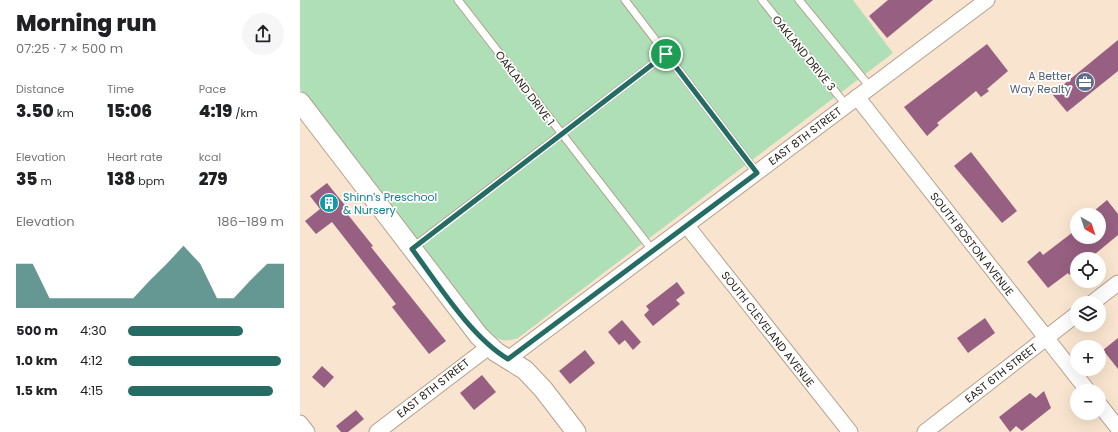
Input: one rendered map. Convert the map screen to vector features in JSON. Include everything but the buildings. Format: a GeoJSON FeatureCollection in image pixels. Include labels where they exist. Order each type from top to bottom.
{"type":"FeatureCollection","features":[{"type":"Feature","properties":{"kind":"street","name":"EAST 8TH STREET"},"geometry":{"type":"LineString","coordinates":[[508,359],[987,0]]}},
{"type":"Feature","properties":{"kind":"street","name":"SOUTH BOSTON AVENUE"},"geometry":{"type":"LineString","coordinates":[[851,101],[1082,384]]}},
{"type":"Feature","properties":{"kind":"street"},"geometry":{"type":"LineString","coordinates":[[300,102],[479,336],[490,346],[525,370],[544,389],[576,432]]}},
{"type":"Feature","properties":{"kind":"street","name":"SOUTH CLEVELAND AVENUE"},"geometry":{"type":"LineString","coordinates":[[687,226],[850,432]]}},
{"type":"Feature","properties":{"kind":"street"},"geometry":{"type":"LineString","coordinates":[[1101,296],[1118,283]]}},
{"type":"Feature","properties":{"kind":"street","name":"EAST 6TH STREET"},"geometry":{"type":"LineString","coordinates":[[925,432],[1070,319]]}},
{"type":"Feature","properties":{"kind":"street","name":"EAST 8TH STREET"},"geometry":{"type":"LineString","coordinates":[[377,432],[490,346]]}},
{"type":"Feature","properties":{"kind":"street"},"geometry":{"type":"LineString","coordinates":[[1106,413],[1118,428]]}},
{"type":"Feature","properties":{"kind":"street"},"geometry":{"type":"LineString","coordinates":[[300,423],[307,432]]}},
{"type":"Feature","properties":{"kind":"lane","name":"OAKLAND DRIVE 1"},"geometry":{"type":"LineString","coordinates":[[458,0],[561,135],[653,251]]}},
{"type":"Feature","properties":{"kind":"lane"},"geometry":{"type":"LineString","coordinates":[[624,0],[757,173]]}},
{"type":"Feature","properties":{"kind":"lane","name":"OAKLAND DRIVE 3"},"geometry":{"type":"LineString","coordinates":[[762,0],[851,101]]}},
{"type":"Feature","properties":{"kind":"lane"},"geometry":{"type":"LineString","coordinates":[[799,0],[870,87]]}},
{"type":"Feature","properties":{"kind":"lane"},"geometry":{"type":"LineString","coordinates":[[412,249],[666,54]]}},
{"type":"Feature","properties":{"kind":"green space"},"geometry":{"type":"Polygon","coordinates":[[[300,0],[853,0],[893,53],[518,338],[504,340],[498,339],[491,335],[300,89],[300,0]]]}},
{"type":"Feature","properties":{"kind":"place","name":"A Better Way Realty"},"geometry":{"type":"Point","coordinates":[1085,82]}},
{"type":"Feature","properties":{"kind":"place","name":"Shinn's Preschool & Nursery"},"geometry":{"type":"Point","coordinates":[329,203]}},
{"type":"Feature","properties":{"kind":"route"},"geometry":{"type":"LineString","coordinates":[[666,54],[757,173],[508,359],[496,352],[479,336],[412,249],[666,54]]}}]}
